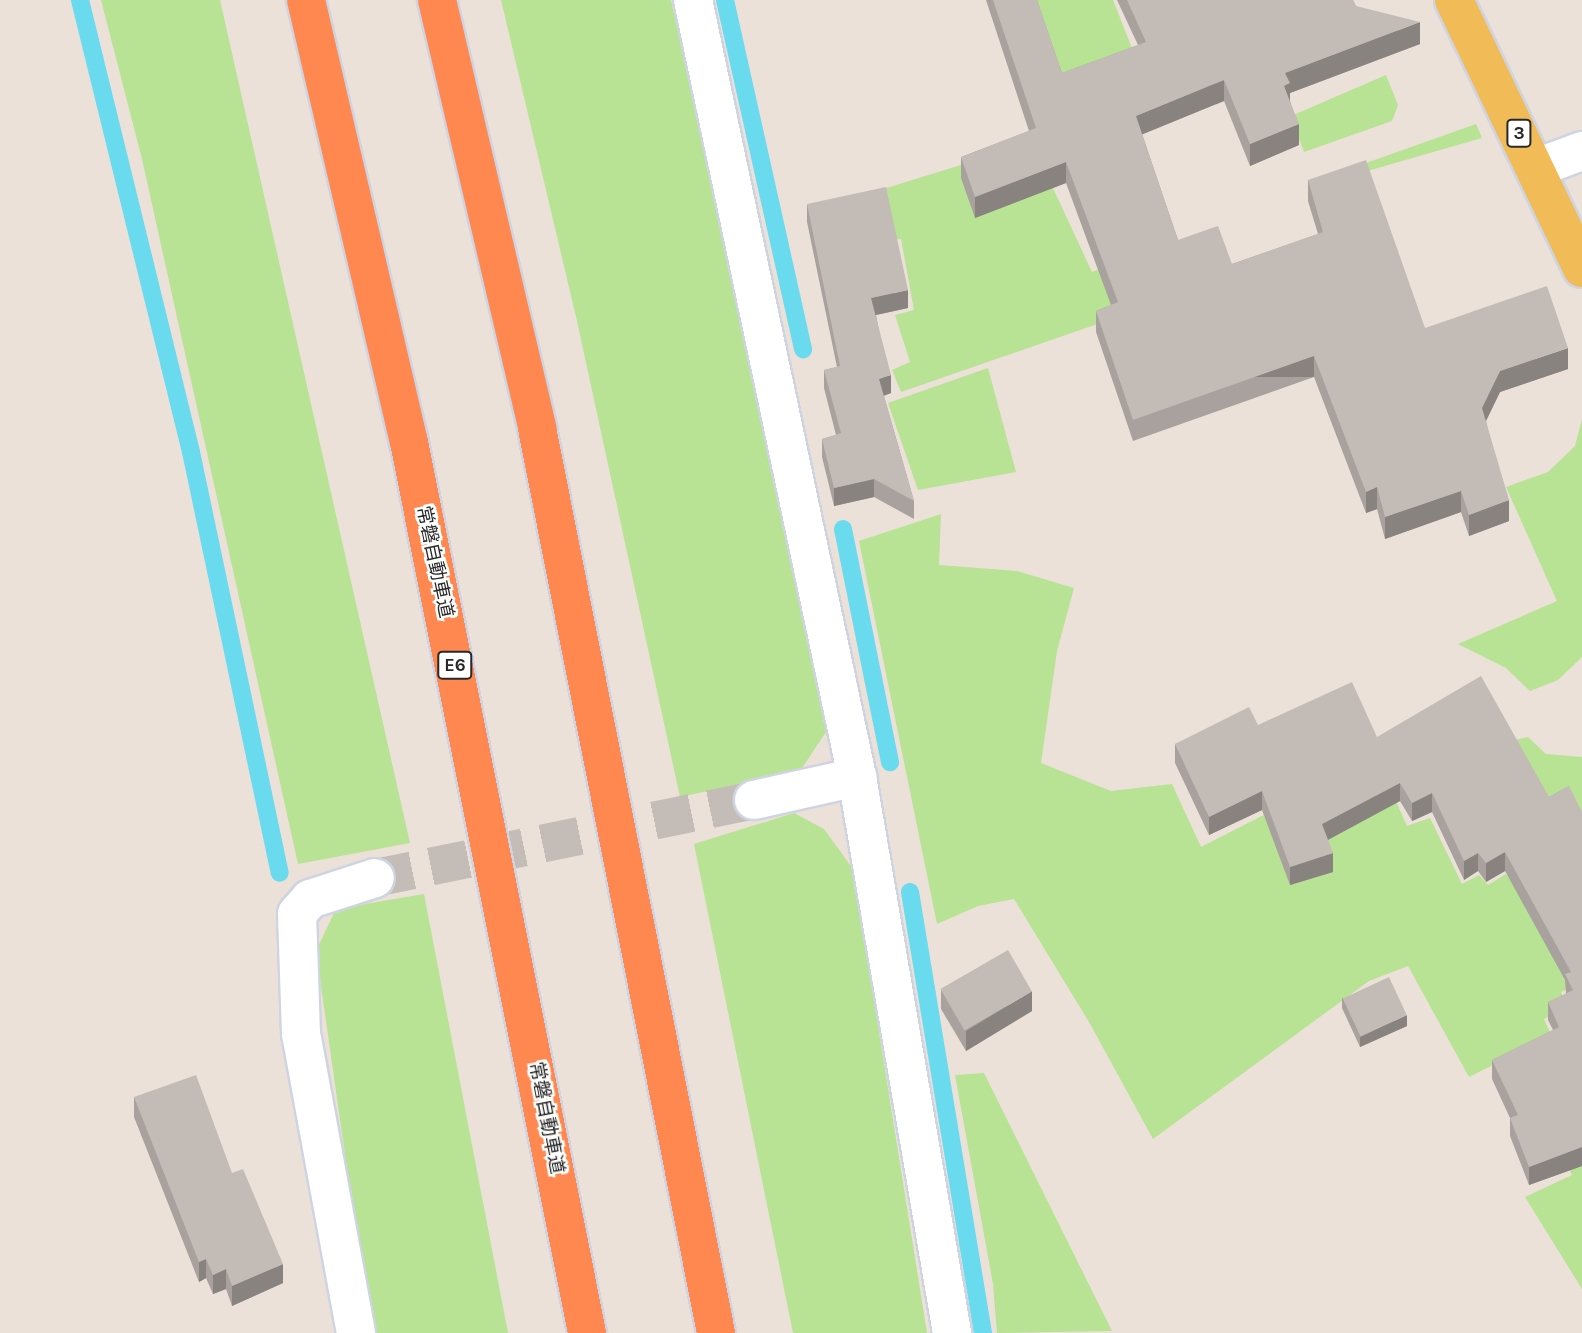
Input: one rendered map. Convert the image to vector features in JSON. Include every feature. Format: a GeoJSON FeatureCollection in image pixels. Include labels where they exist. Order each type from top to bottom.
{"type":"FeatureCollection","features":[{"type":"Feature","properties":{"kind":"highway","name":"常磐自動車道"},"geometry":{"type":"LineString","coordinates":[[306,0],[410,442],[587,1333]]}},
{"type":"Feature","properties":{"kind":"highway"},"geometry":{"type":"LineString","coordinates":[[437,0],[537,428],[716,1333]]}},
{"type":"Feature","properties":{"kind":"main road","name":"3"},"geometry":{"type":"LineString","coordinates":[[1454,0],[1582,268]]}},
{"type":"Feature","properties":{"kind":"street"},"geometry":{"type":"LineString","coordinates":[[694,0],[856,777],[953,1333]]}},
{"type":"Feature","properties":{"kind":"street"},"geometry":{"type":"LineString","coordinates":[[1536,168],[1582,150]]}},
{"type":"Feature","properties":{"kind":"street"},"geometry":{"type":"LineString","coordinates":[[754,800],[856,777]]}},
{"type":"Feature","properties":{"kind":"street"},"geometry":{"type":"LineString","coordinates":[[356,1333],[302,1034],[297,914],[310,899],[374,878]]}},
{"type":"Feature","properties":{"kind":"green space"},"geometry":{"type":"Polygon","coordinates":[[[101,0],[220,0],[410,843],[298,864],[142,159],[101,0]]]}},
{"type":"Feature","properties":{"kind":"green space"},"geometry":{"type":"Polygon","coordinates":[[[501,0],[671,0],[828,729],[800,771],[680,797],[577,321],[501,0]]]}},
{"type":"Feature","properties":{"kind":"green space"},"geometry":{"type":"Polygon","coordinates":[[[1035,0],[1113,0],[1135,56],[1064,81],[1035,0]]]}},
{"type":"Feature","properties":{"kind":"green space"},"geometry":{"type":"Polygon","coordinates":[[[1386,75],[1398,105],[1392,121],[1304,152],[1291,116],[1386,75]]]}},
{"type":"Feature","properties":{"kind":"green space"},"geometry":{"type":"Polygon","coordinates":[[[1476,124],[1482,138],[1336,180],[1335,174],[1476,124]]]}},
{"type":"Feature","properties":{"kind":"green space"},"geometry":{"type":"Polygon","coordinates":[[[1032,143],[1092,272],[1112,264],[1155,304],[901,392],[892,370],[910,362],[895,315],[914,310],[901,239],[890,240],[880,190],[1032,143]]]}},
{"type":"Feature","properties":{"kind":"green space"},"geometry":{"type":"Polygon","coordinates":[[[988,368],[1016,472],[918,490],[888,403],[988,368]]]}},
{"type":"Feature","properties":{"kind":"green space"},"geometry":{"type":"Polygon","coordinates":[[[1582,419],[1582,657],[1558,680],[1530,691],[1506,668],[1458,644],[1557,601],[1506,487],[1548,472],[1575,446],[1582,419]]]}},
{"type":"Feature","properties":{"kind":"green space"},"geometry":{"type":"Polygon","coordinates":[[[941,514],[939,565],[1017,571],[1074,588],[1057,651],[1041,763],[1111,791],[1172,784],[1201,847],[1328,782],[1374,752],[1407,826],[1430,818],[1462,884],[1479,875],[1488,885],[1506,874],[1582,982],[1561,992],[1568,1007],[1544,1019],[1582,1101],[1582,1289],[1525,1197],[1572,1175],[1519,1052],[1469,1077],[1408,966],[1369,981],[1153,1139],[1089,1022],[1014,899],[978,906],[937,924],[859,541],[941,514]]]}},
{"type":"Feature","properties":{"kind":"green space"},"geometry":{"type":"Polygon","coordinates":[[[1528,737],[1546,754],[1582,757],[1582,824],[1540,817],[1515,740],[1528,737]]]}},
{"type":"Feature","properties":{"kind":"green space"},"geometry":{"type":"Polygon","coordinates":[[[794,813],[824,829],[853,869],[927,1333],[793,1333],[694,844],[794,813]]]}},
{"type":"Feature","properties":{"kind":"green space"},"geometry":{"type":"Polygon","coordinates":[[[424,894],[508,1333],[375,1333],[363,1281],[316,951],[336,909],[424,894]]]}},
{"type":"Feature","properties":{"kind":"green space"},"geometry":{"type":"Polygon","coordinates":[[[984,1073],[1112,1331],[997,1333],[993,1284],[955,1075],[984,1073]]]}},
{"type":"Feature","properties":{"kind":"building"},"geometry":{"type":"Polygon","coordinates":[[[993,0],[1037,0],[1062,73],[1146,42],[1127,0],[1353,0],[1356,6],[1420,22],[1285,73],[1290,83],[1284,86],[1299,124],[1250,144],[1224,80],[1136,116],[1178,240],[1218,226],[1232,264],[1323,232],[1308,180],[1366,160],[1425,328],[1547,286],[1568,348],[1500,371],[1482,408],[1509,500],[1469,515],[1461,491],[1385,517],[1377,487],[1366,492],[1314,356],[1133,420],[1096,311],[1118,302],[1066,162],[975,197],[961,157],[1036,128],[993,0]]]}},
{"type":"Feature","properties":{"kind":"building"},"geometry":{"type":"Polygon","coordinates":[[[886,187],[908,290],[871,298],[891,375],[879,379],[914,501],[874,479],[834,488],[822,439],[841,433],[824,370],[840,366],[807,204],[886,187]]]}},
{"type":"Feature","properties":{"kind":"building"},"geometry":{"type":"Polygon","coordinates":[[[1481,676],[1549,797],[1569,786],[1582,810],[1582,1147],[1529,1167],[1510,1118],[1518,1115],[1492,1060],[1559,1027],[1548,1002],[1573,990],[1565,974],[1571,972],[1505,852],[1486,863],[1478,853],[1464,861],[1432,793],[1412,803],[1400,783],[1322,824],[1333,853],[1290,867],[1262,791],[1209,817],[1175,744],[1249,707],[1258,725],[1352,682],[1377,737],[1481,676]]]}},
{"type":"Feature","properties":{"kind":"building"},"geometry":{"type":"Polygon","coordinates":[[[1008,950],[1032,992],[964,1031],[940,989],[1008,950]]]}},
{"type":"Feature","properties":{"kind":"building"},"geometry":{"type":"Polygon","coordinates":[[[1389,977],[1407,1015],[1361,1037],[1343,999],[1389,977]]]}},
{"type":"Feature","properties":{"kind":"building"},"geometry":{"type":"Polygon","coordinates":[[[196,1075],[232,1173],[243,1169],[283,1264],[232,1286],[226,1269],[213,1275],[206,1259],[199,1262],[134,1097],[196,1075]]]}},
{"type":"Feature","properties":{"kind":"waterway"},"geometry":{"type":"LineString","coordinates":[[80,0],[191,452],[280,873]]}},
{"type":"Feature","properties":{"kind":"waterway"},"geometry":{"type":"LineString","coordinates":[[725,0],[803,349]]}},
{"type":"Feature","properties":{"kind":"waterway"},"geometry":{"type":"LineString","coordinates":[[843,529],[890,762]]}},
{"type":"Feature","properties":{"kind":"waterway"},"geometry":{"type":"LineString","coordinates":[[910,892],[983,1333]]}},
{"type":"Feature","properties":{"kind":"tunnel"},"geometry":{"type":"LineString","coordinates":[[375,878],[754,800]]}}]}
